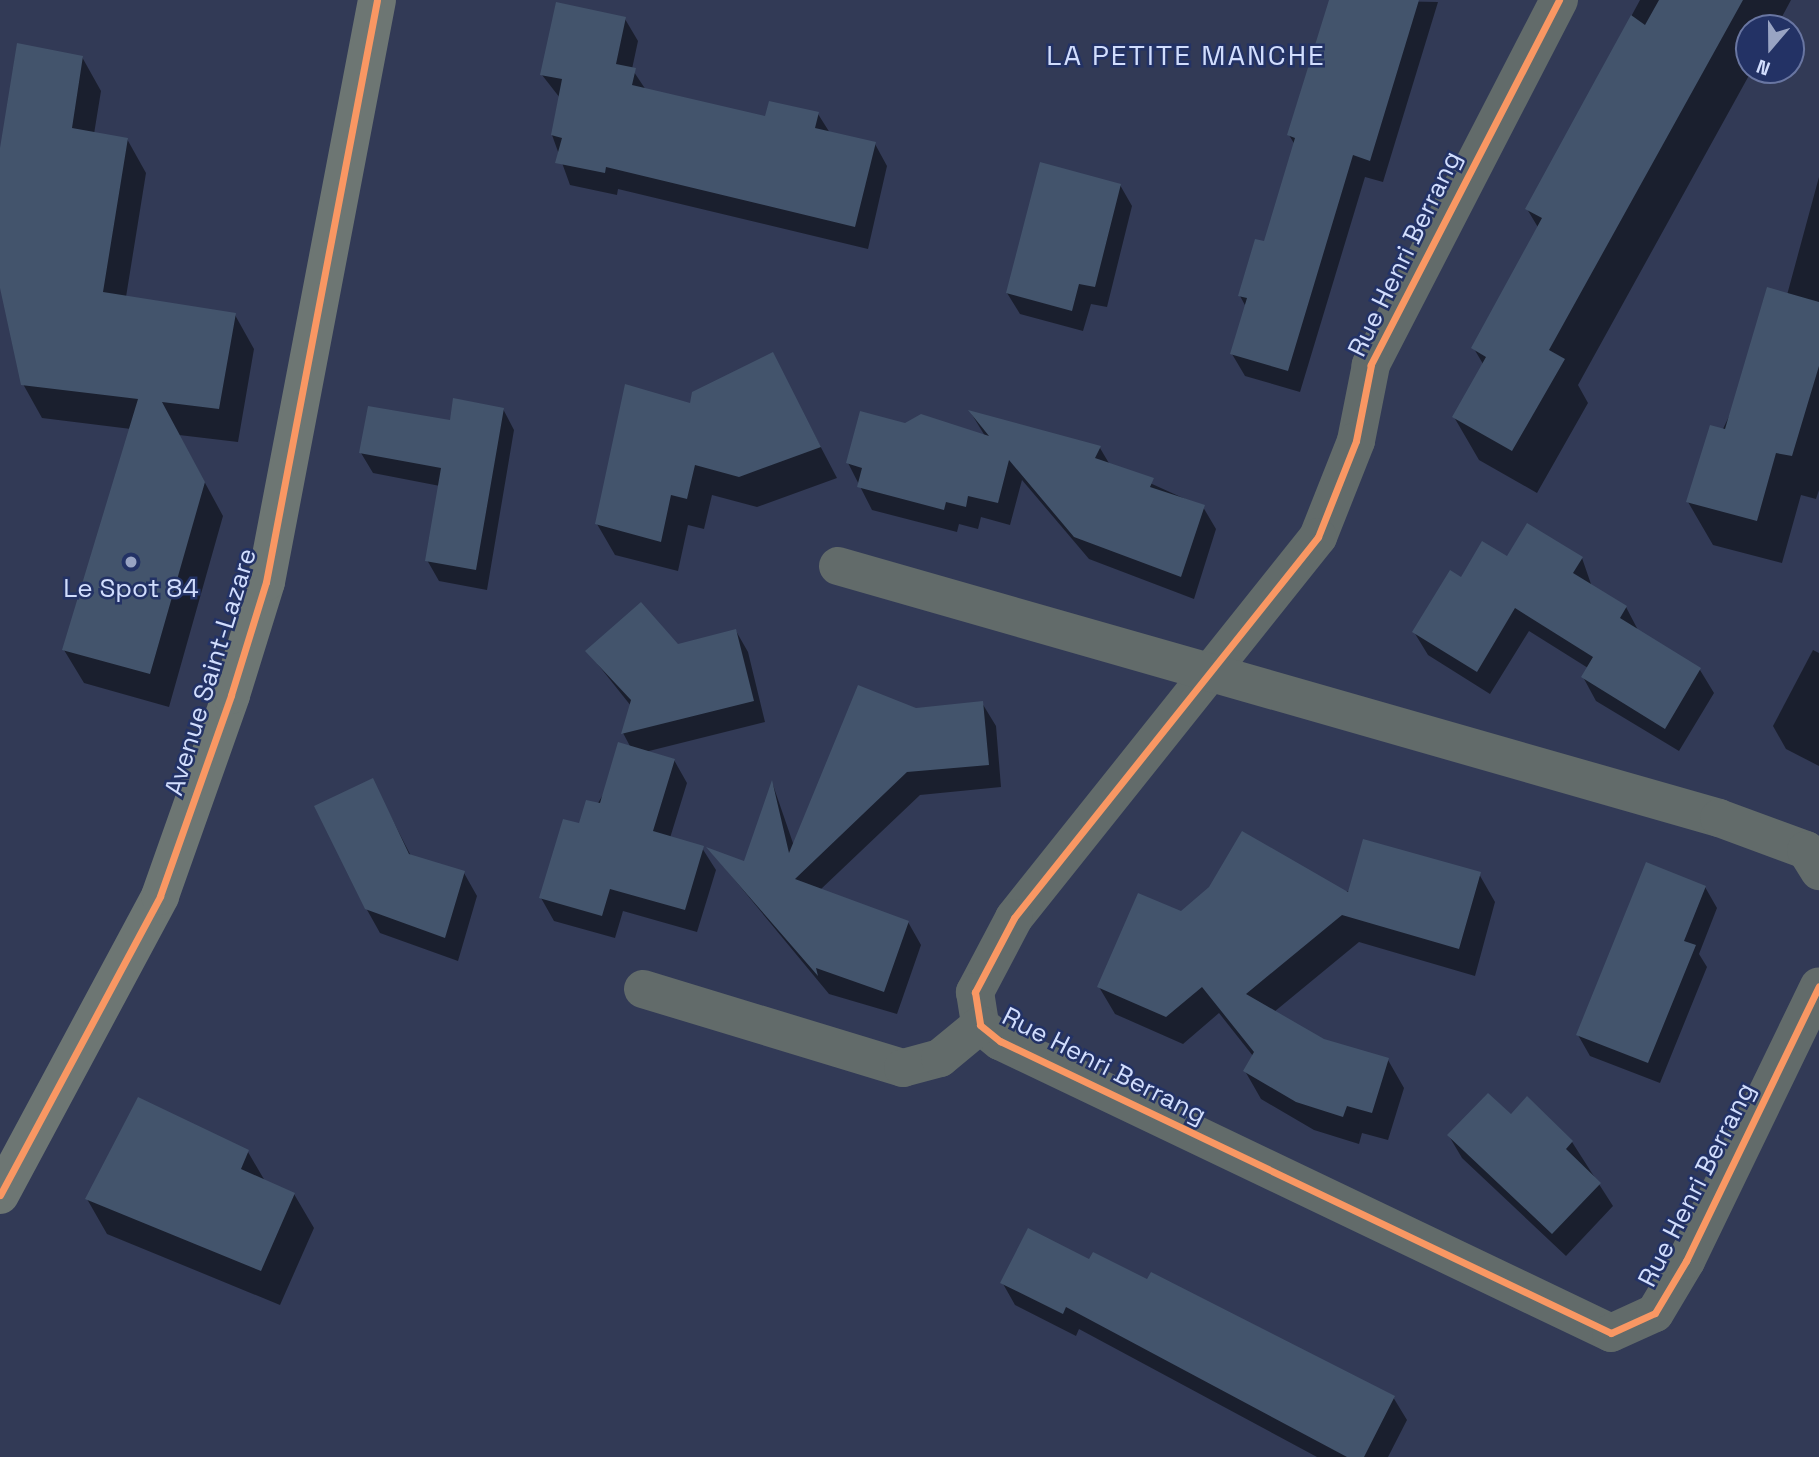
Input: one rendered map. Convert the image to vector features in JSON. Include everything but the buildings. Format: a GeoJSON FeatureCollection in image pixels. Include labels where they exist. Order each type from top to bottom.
{"type":"FeatureCollection","features":[{"type":"Feature","properties":{"kind":"main road","name":"Avenue Saint-Lazare"},"geometry":{"type":"LineString","coordinates":[[0,1195],[160,896],[231,695],[266,582],[377,0]]}},
{"type":"Feature","properties":{"kind":"street","name":"Rue Henri Berrang"},"geometry":{"type":"LineString","coordinates":[[1559,0],[1371,365],[1356,441],[1318,537],[1014,918],[975,992],[980,1025],[1025,1054],[1611,1333],[1655,1313],[1686,1261],[1819,986]]}},
{"type":"Feature","properties":{"kind":"street"},"geometry":{"type":"LineString","coordinates":[[838,566],[1718,818],[1806,850],[1819,871]]}},
{"type":"Feature","properties":{"kind":"street","name":"Rue Henri Berrang"},"geometry":{"type":"LineString","coordinates":[[643,989],[903,1068],[940,1058],[980,1025]]}},
{"type":"Feature","properties":{"kind":"cycle path"},"geometry":{"type":"LineString","coordinates":[[0,1195],[160,896],[231,695],[266,582],[377,0]]}},
{"type":"Feature","properties":{"kind":"cycle path"},"geometry":{"type":"LineString","coordinates":[[1559,0],[1371,365],[1356,441],[1318,537],[1014,918],[975,992],[980,1025],[1000,1041],[1611,1333],[1655,1313],[1686,1261],[1819,986]]}},
{"type":"Feature","properties":{"kind":"place","name":"Le Spot 84"},"geometry":{"type":"Point","coordinates":[131,562]}},
{"type":"Feature","properties":{"kind":"district","name":"LA PETITE MANCHE"},"geometry":{"type":"Point","coordinates":[1186,55]}}]}
